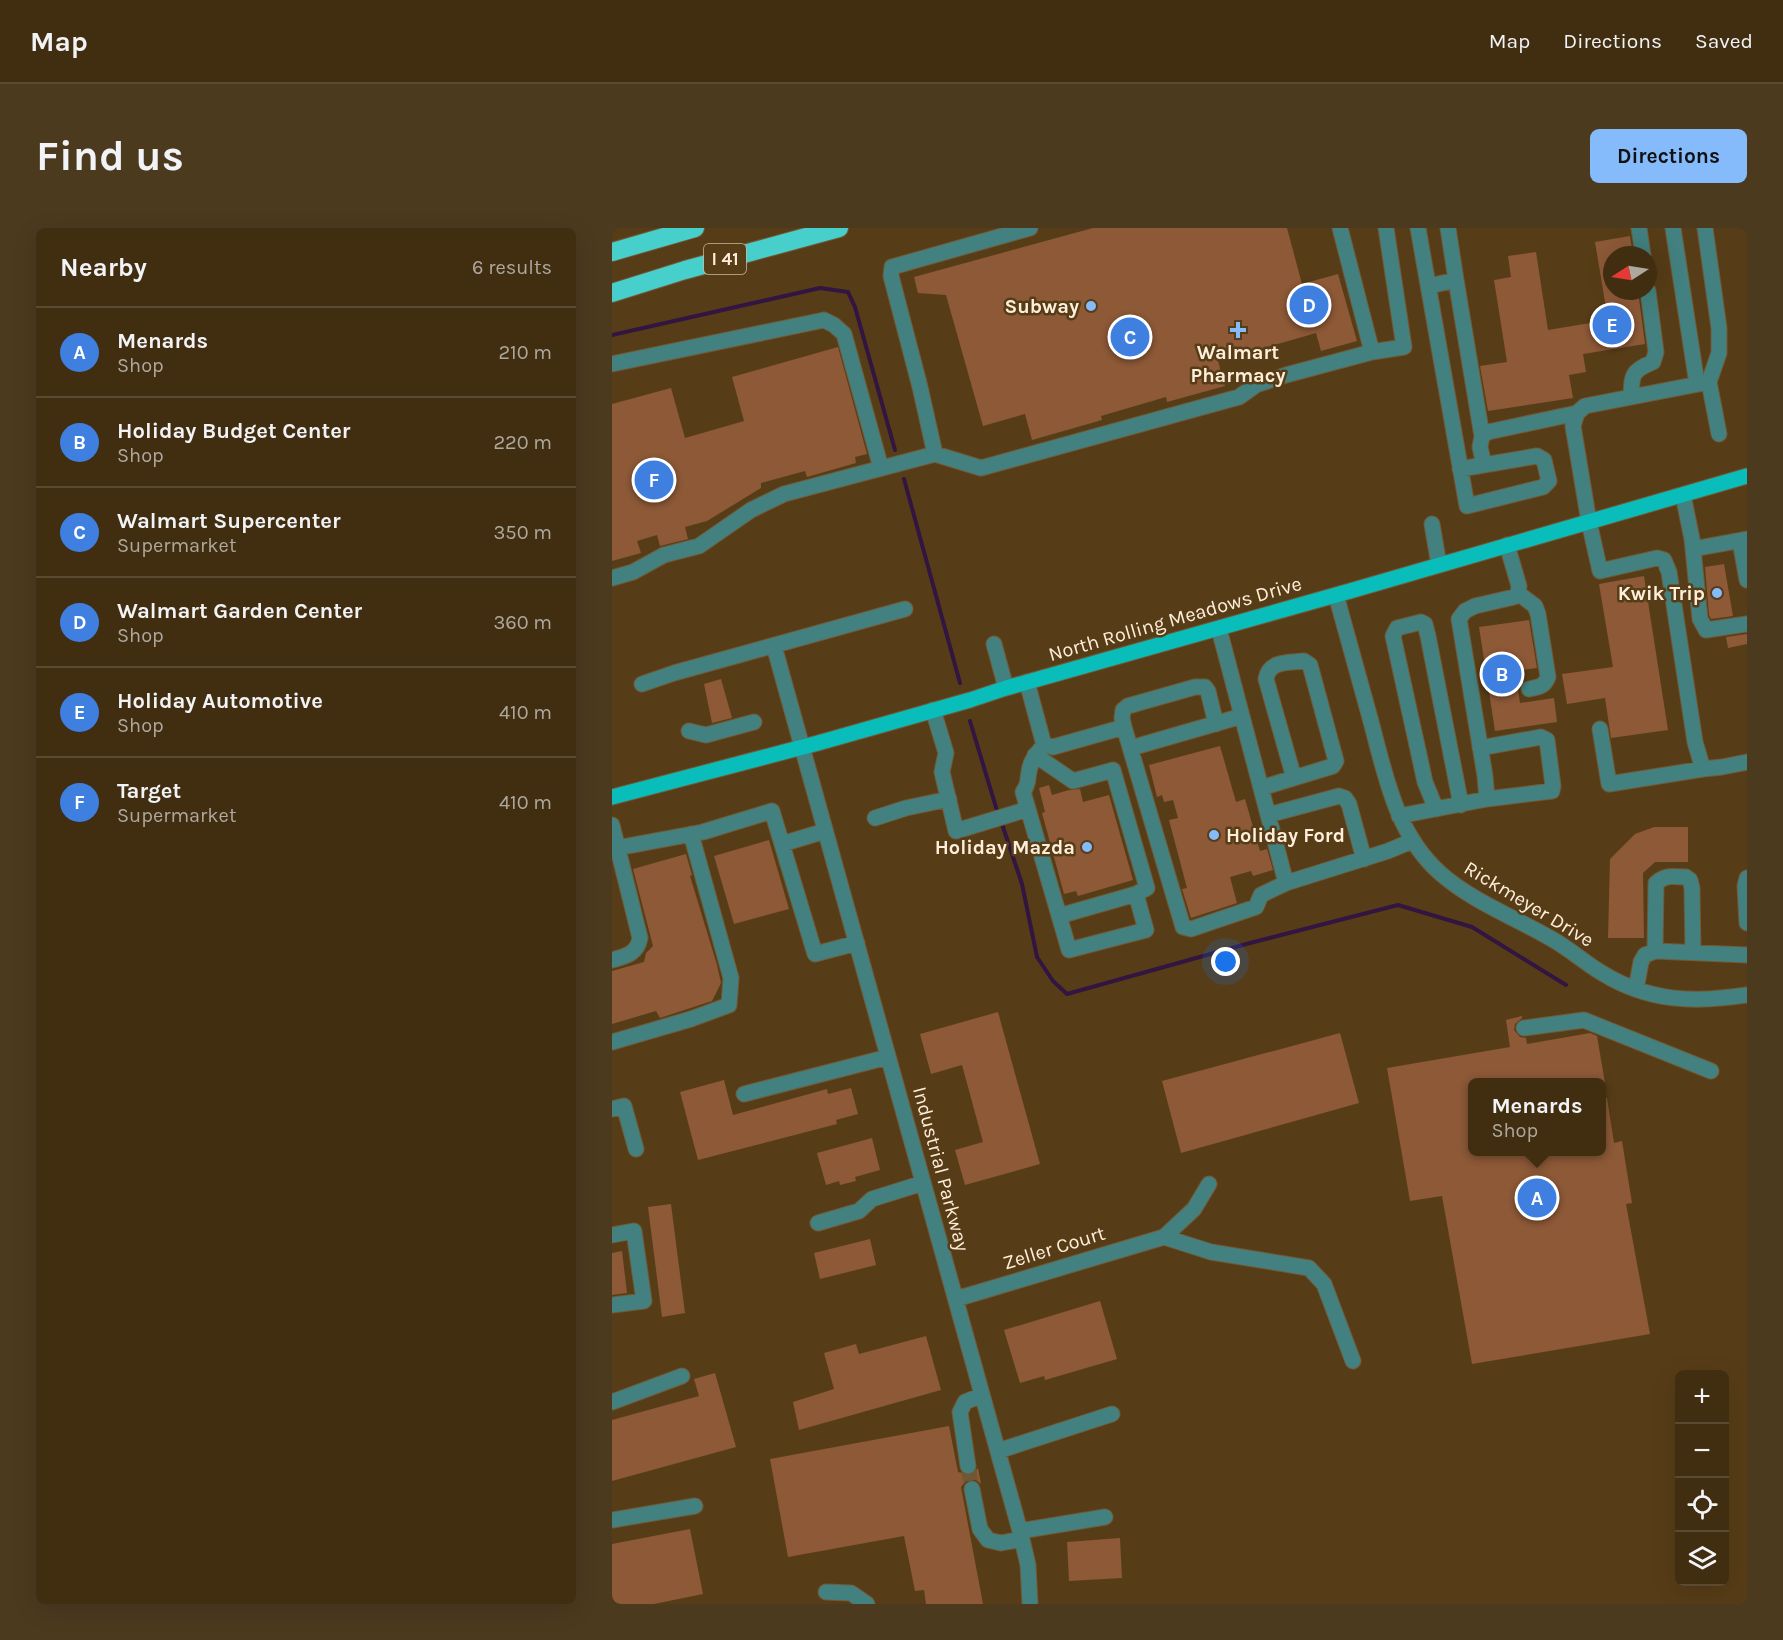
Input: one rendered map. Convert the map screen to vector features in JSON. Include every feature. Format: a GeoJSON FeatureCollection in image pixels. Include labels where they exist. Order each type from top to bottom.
{"type":"FeatureCollection","features":[{"type":"Feature","properties":{"kind":"highway","name":"I 41"},"geometry":{"type":"LineString","coordinates":[[612,252],[695,228]]}},
{"type":"Feature","properties":{"kind":"highway","name":"I 41"},"geometry":{"type":"LineString","coordinates":[[612,293],[685,270],[839,228]]}},
{"type":"Feature","properties":{"kind":"main road","name":"North Rolling Meadows Drive"},"geometry":{"type":"LineString","coordinates":[[612,797],[933,710],[1747,476]]}},
{"type":"Feature","properties":{"kind":"street"},"geometry":{"type":"LineString","coordinates":[[935,454],[891,276],[892,267],[1030,228]]}},
{"type":"Feature","properties":{"kind":"street"},"geometry":{"type":"LineString","coordinates":[[1340,228],[1372,352]]}},
{"type":"Feature","properties":{"kind":"street"},"geometry":{"type":"LineString","coordinates":[[612,578],[633,572],[664,555],[699,546],[750,510],[784,494],[935,454],[981,468],[1239,397],[1256,385],[1372,352],[1404,347],[1386,228]]}},
{"type":"Feature","properties":{"kind":"street"},"geometry":{"type":"LineString","coordinates":[[1419,228],[1460,469],[1467,506],[1543,487],[1548,481],[1544,460],[1537,456],[1460,469]]}},
{"type":"Feature","properties":{"kind":"street"},"geometry":{"type":"LineString","coordinates":[[1448,228],[1482,436],[1480,447],[1484,465]]}},
{"type":"Feature","properties":{"kind":"street"},"geometry":{"type":"LineString","coordinates":[[1639,228],[1642,246]]}},
{"type":"Feature","properties":{"kind":"street"},"geometry":{"type":"LineString","coordinates":[[1673,228],[1703,383],[1719,435]]}},
{"type":"Feature","properties":{"kind":"street"},"geometry":{"type":"LineString","coordinates":[[1703,383],[1719,353],[1719,328],[1705,228]]}},
{"type":"Feature","properties":{"kind":"street"},"geometry":{"type":"LineString","coordinates":[[1429,286],[1456,280]]}},
{"type":"Feature","properties":{"kind":"street"},"geometry":{"type":"LineString","coordinates":[[1631,397],[1632,375],[1639,368],[1653,362],[1656,352],[1649,300]]}},
{"type":"Feature","properties":{"kind":"street"},"geometry":{"type":"LineString","coordinates":[[612,364],[824,320],[844,334],[881,468]]}},
{"type":"Feature","properties":{"kind":"street"},"geometry":{"type":"LineString","coordinates":[[1482,436],[1488,432],[1577,413],[1585,406],[1703,383]]}},
{"type":"Feature","properties":{"kind":"street"},"geometry":{"type":"LineString","coordinates":[[1577,413],[1573,426],[1589,522],[1600,571],[1657,558],[1664,560],[1669,572],[1695,742],[1703,769]]}},
{"type":"Feature","properties":{"kind":"street"},"geometry":{"type":"LineString","coordinates":[[1683,495],[1692,539],[1700,619],[1706,630],[1747,624]]}},
{"type":"Feature","properties":{"kind":"street"},"geometry":{"type":"LineString","coordinates":[[1432,524],[1439,565]]}},
{"type":"Feature","properties":{"kind":"street"},"geometry":{"type":"LineString","coordinates":[[1693,549],[1743,540],[1747,580]]}},
{"type":"Feature","properties":{"kind":"street"},"geometry":{"type":"LineString","coordinates":[[1487,800],[1459,619],[1465,611],[1475,606],[1514,597],[1518,593],[1519,586],[1507,546]]}},
{"type":"Feature","properties":{"kind":"street"},"geometry":{"type":"LineString","coordinates":[[1518,593],[1535,606],[1538,614],[1548,677],[1546,684],[1529,689]]}},
{"type":"Feature","properties":{"kind":"street","name":"Rickmeyer Drive"},"geometry":{"type":"LineString","coordinates":[[1336,595],[1392,797],[1412,841],[1429,863],[1462,890],[1550,938],[1610,978],[1636,989],[1664,997],[1692,1000],[1747,995]]}},
{"type":"Feature","properties":{"kind":"street"},"geometry":{"type":"LineString","coordinates":[[642,684],[674,673],[905,609]]}},
{"type":"Feature","properties":{"kind":"street"},"geometry":{"type":"LineString","coordinates":[[1436,809],[1425,782],[1393,636],[1397,628],[1421,622],[1425,624],[1428,636],[1461,805]]}},
{"type":"Feature","properties":{"kind":"street"},"geometry":{"type":"LineString","coordinates":[[1219,628],[1286,882]]}},
{"type":"Feature","properties":{"kind":"street"},"geometry":{"type":"LineString","coordinates":[[994,644],[1006,688]]}},
{"type":"Feature","properties":{"kind":"street","name":"Industrial Parkway"},"geometry":{"type":"LineString","coordinates":[[774,645],[1021,1535],[1028,1564],[1030,1604]]}},
{"type":"Feature","properties":{"kind":"street"},"geometry":{"type":"LineString","coordinates":[[1261,788],[1294,778],[1333,766],[1336,761],[1310,665],[1304,661],[1273,665],[1267,671],[1266,679],[1294,778]]}},
{"type":"Feature","properties":{"kind":"street"},"geometry":{"type":"LineString","coordinates":[[1027,682],[1040,750],[1073,781],[1113,770],[1147,888],[1136,894],[1059,916]]}},
{"type":"Feature","properties":{"kind":"street"},"geometry":{"type":"LineString","coordinates":[[1216,724],[1205,687],[1196,687],[1128,706],[1123,710],[1125,727],[1183,927],[1191,929],[1256,907],[1261,895],[1286,882],[1388,852],[1412,841]]}},
{"type":"Feature","properties":{"kind":"street"},"geometry":{"type":"LineString","coordinates":[[933,710],[946,753],[942,772],[956,831],[1028,809]]}},
{"type":"Feature","properties":{"kind":"street"},"geometry":{"type":"LineString","coordinates":[[1131,748],[1242,716]]}},
{"type":"Feature","properties":{"kind":"street"},"geometry":{"type":"LineString","coordinates":[[689,730],[706,735],[754,722]]}},
{"type":"Feature","properties":{"kind":"street"},"geometry":{"type":"LineString","coordinates":[[1125,727],[1040,750],[1029,770],[1029,783],[1023,792],[1068,950],[1146,930],[1136,894]]}},
{"type":"Feature","properties":{"kind":"street"},"geometry":{"type":"LineString","coordinates":[[1600,729],[1609,784],[1747,762]]}},
{"type":"Feature","properties":{"kind":"street"},"geometry":{"type":"LineString","coordinates":[[1399,816],[1552,791],[1547,740],[1541,737],[1480,748]]}},
{"type":"Feature","properties":{"kind":"street"},"geometry":{"type":"LineString","coordinates":[[1268,815],[1340,796],[1345,798],[1349,804],[1364,859]]}},
{"type":"Feature","properties":{"kind":"street"},"geometry":{"type":"LineString","coordinates":[[875,818],[906,808],[949,799]]}},
{"type":"Feature","properties":{"kind":"street"},"geometry":{"type":"LineString","coordinates":[[615,848],[691,834],[772,811],[815,954],[857,943]]}},
{"type":"Feature","properties":{"kind":"street"},"geometry":{"type":"LineString","coordinates":[[612,825],[615,848],[640,938],[634,952],[612,959]]}},
{"type":"Feature","properties":{"kind":"street"},"geometry":{"type":"LineString","coordinates":[[782,844],[825,831]]}},
{"type":"Feature","properties":{"kind":"street"},"geometry":{"type":"LineString","coordinates":[[612,1042],[692,1019],[729,1005],[731,978],[691,834]]}},
{"type":"Feature","properties":{"kind":"street"},"geometry":{"type":"LineString","coordinates":[[1655,951],[1656,883],[1668,876],[1686,876],[1692,888],[1693,952]]}},
{"type":"Feature","properties":{"kind":"street"},"geometry":{"type":"LineString","coordinates":[[1747,878],[1744,886],[1747,923]]}},
{"type":"Feature","properties":{"kind":"street"},"geometry":{"type":"LineString","coordinates":[[1636,989],[1641,962],[1645,955],[1655,951],[1747,955]]}},
{"type":"Feature","properties":{"kind":"street"},"geometry":{"type":"LineString","coordinates":[[1524,1028],[1584,1020],[1711,1071]]}},
{"type":"Feature","properties":{"kind":"street"},"geometry":{"type":"LineString","coordinates":[[744,1094],[888,1057]]}},
{"type":"Feature","properties":{"kind":"street"},"geometry":{"type":"LineString","coordinates":[[612,1109],[624,1106],[636,1149]]}},
{"type":"Feature","properties":{"kind":"street"},"geometry":{"type":"LineString","coordinates":[[818,1223],[859,1211],[872,1199],[923,1182]]}},
{"type":"Feature","properties":{"kind":"street"},"geometry":{"type":"LineString","coordinates":[[1209,1184],[1194,1209],[1164,1237],[1211,1252],[1309,1268],[1324,1284],[1353,1361]]}},
{"type":"Feature","properties":{"kind":"street"},"geometry":{"type":"LineString","coordinates":[[612,1305],[644,1301],[634,1231],[615,1234]]}},
{"type":"Feature","properties":{"kind":"street","name":"Zeller Court"},"geometry":{"type":"LineString","coordinates":[[956,1299],[1164,1237]]}},
{"type":"Feature","properties":{"kind":"street"},"geometry":{"type":"LineString","coordinates":[[612,1402],[682,1376]]}},
{"type":"Feature","properties":{"kind":"street"},"geometry":{"type":"LineString","coordinates":[[968,1466],[960,1412],[965,1402],[982,1395]]}},
{"type":"Feature","properties":{"kind":"street"},"geometry":{"type":"LineString","coordinates":[[998,1451],[1112,1413]]}},
{"type":"Feature","properties":{"kind":"street"},"geometry":{"type":"LineString","coordinates":[[972,1489],[980,1529],[988,1540],[1001,1543],[1021,1535],[1105,1517]]}},
{"type":"Feature","properties":{"kind":"street"},"geometry":{"type":"LineString","coordinates":[[612,1520],[695,1506]]}},
{"type":"Feature","properties":{"kind":"street"},"geometry":{"type":"LineString","coordinates":[[826,1592],[851,1593],[867,1604]]}},
{"type":"Feature","properties":{"kind":"building"},"geometry":{"type":"Polygon","coordinates":[[[1093,228],[1287,228],[1302,284],[1338,274],[1357,341],[1321,351],[1316,333],[1218,361],[1225,386],[1167,402],[1166,397],[1101,416],[1102,420],[1032,440],[1025,414],[983,426],[946,295],[918,293],[914,277],[1093,228]]]}},
{"type":"Feature","properties":{"kind":"building"},"geometry":{"type":"Polygon","coordinates":[[[1630,236],[1632,246],[1603,246],[1603,290],[1595,242],[1630,236]]]}},
{"type":"Feature","properties":{"kind":"building"},"geometry":{"type":"Polygon","coordinates":[[[1536,252],[1548,330],[1608,320],[1605,300],[1639,300],[1645,344],[1583,354],[1586,372],[1569,375],[1573,398],[1488,411],[1480,366],[1507,362],[1494,280],[1511,277],[1508,256],[1536,252]]]}},
{"type":"Feature","properties":{"kind":"building"},"geometry":{"type":"Polygon","coordinates":[[[838,347],[867,454],[855,457],[856,463],[807,477],[805,471],[761,483],[761,488],[707,521],[685,527],[688,539],[660,546],[657,535],[637,541],[641,553],[612,561],[612,404],[671,388],[685,438],[744,421],[732,377],[838,347]]]}},
{"type":"Feature","properties":{"kind":"building","name":"Kwik Trip"},"geometry":{"type":"Polygon","coordinates":[[[1724,564],[1733,616],[1711,619],[1705,567],[1724,564]]]}},
{"type":"Feature","properties":{"kind":"building"},"geometry":{"type":"Polygon","coordinates":[[[1644,576],[1668,730],[1611,738],[1605,698],[1567,704],[1562,674],[1613,667],[1599,584],[1644,576]]]}},
{"type":"Feature","properties":{"kind":"building"},"geometry":{"type":"Polygon","coordinates":[[[1529,620],[1537,668],[1515,671],[1520,703],[1554,698],[1557,722],[1495,731],[1479,627],[1529,620]]]}},
{"type":"Feature","properties":{"kind":"building"},"geometry":{"type":"Polygon","coordinates":[[[1747,634],[1747,644],[1728,648],[1726,637],[1747,634]]]}},
{"type":"Feature","properties":{"kind":"building"},"geometry":{"type":"Polygon","coordinates":[[[721,679],[732,718],[712,723],[704,684],[721,679]]]}},
{"type":"Feature","properties":{"kind":"building","name":"Holiday Ford"},"geometry":{"type":"Polygon","coordinates":[[[1220,746],[1236,802],[1245,799],[1260,851],[1267,849],[1273,870],[1253,876],[1251,871],[1230,877],[1237,903],[1191,918],[1182,889],[1187,888],[1169,820],[1178,818],[1173,800],[1164,802],[1162,795],[1157,797],[1149,765],[1220,746]]]}},
{"type":"Feature","properties":{"kind":"building","name":"Holiday Mazda"},"geometry":{"type":"Polygon","coordinates":[[[1049,785],[1052,795],[1080,789],[1083,802],[1109,795],[1133,880],[1078,896],[1076,891],[1064,894],[1042,813],[1045,812],[1039,788],[1049,785]]]}},
{"type":"Feature","properties":{"kind":"building"},"geometry":{"type":"Polygon","coordinates":[[[1654,827],[1688,827],[1688,862],[1655,862],[1643,873],[1644,938],[1608,938],[1610,859],[1635,834],[1654,827]]]}},
{"type":"Feature","properties":{"kind":"building"},"geometry":{"type":"Polygon","coordinates":[[[769,840],[789,909],[734,924],[714,856],[769,840]]]}},
{"type":"Feature","properties":{"kind":"building"},"geometry":{"type":"Polygon","coordinates":[[[686,854],[692,875],[690,876],[721,983],[712,1001],[660,1018],[656,1011],[612,1024],[612,971],[644,962],[646,953],[653,946],[633,869],[686,854]]]}},
{"type":"Feature","properties":{"kind":"building"},"geometry":{"type":"Polygon","coordinates":[[[998,1012],[1040,1164],[965,1185],[955,1150],[983,1142],[962,1065],[931,1074],[920,1034],[998,1012]]]}},
{"type":"Feature","properties":{"kind":"building"},"geometry":{"type":"Polygon","coordinates":[[[1522,1016],[1515,1024],[1514,1030],[1520,1037],[1526,1038],[1527,1044],[1590,1033],[1597,1036],[1604,1078],[1468,1078],[1468,1156],[1606,1156],[1607,1098],[1614,1143],[1622,1141],[1632,1203],[1626,1204],[1650,1334],[1472,1364],[1442,1196],[1410,1201],[1387,1068],[1510,1047],[1506,1020],[1522,1016]]]}},
{"type":"Feature","properties":{"kind":"building"},"geometry":{"type":"Polygon","coordinates":[[[1340,1033],[1359,1103],[1181,1153],[1162,1081],[1340,1033]]]}},
{"type":"Feature","properties":{"kind":"building"},"geometry":{"type":"Polygon","coordinates":[[[724,1080],[733,1115],[827,1089],[828,1094],[851,1088],[858,1114],[836,1120],[837,1124],[698,1160],[680,1092],[724,1080]]]}},
{"type":"Feature","properties":{"kind":"building"},"geometry":{"type":"Polygon","coordinates":[[[872,1138],[880,1170],[855,1177],[856,1181],[840,1185],[839,1181],[826,1185],[817,1153],[872,1138]]]}},
{"type":"Feature","properties":{"kind":"building"},"geometry":{"type":"Polygon","coordinates":[[[671,1204],[685,1313],[662,1317],[648,1207],[671,1204]]]}},
{"type":"Feature","properties":{"kind":"building"},"geometry":{"type":"Polygon","coordinates":[[[870,1239],[876,1265],[820,1279],[814,1253],[870,1239]]]}},
{"type":"Feature","properties":{"kind":"building"},"geometry":{"type":"Polygon","coordinates":[[[622,1251],[627,1293],[612,1295],[612,1253],[622,1251]]]}},
{"type":"Feature","properties":{"kind":"building"},"geometry":{"type":"Polygon","coordinates":[[[1100,1301],[1117,1359],[1045,1380],[1044,1376],[1020,1383],[1004,1330],[1100,1301]]]}},
{"type":"Feature","properties":{"kind":"building"},"geometry":{"type":"Polygon","coordinates":[[[926,1336],[941,1390],[799,1430],[793,1402],[834,1389],[824,1353],[856,1344],[859,1354],[926,1336]]]}},
{"type":"Feature","properties":{"kind":"building"},"geometry":{"type":"Polygon","coordinates":[[[715,1373],[736,1447],[612,1481],[612,1420],[699,1396],[694,1379],[715,1373]]]}},
{"type":"Feature","properties":{"kind":"building"},"geometry":{"type":"Polygon","coordinates":[[[949,1426],[958,1472],[970,1475],[978,1468],[981,1484],[971,1479],[961,1487],[983,1604],[926,1604],[924,1590],[915,1591],[904,1536],[788,1557],[770,1459],[949,1426]]]}},
{"type":"Feature","properties":{"kind":"building"},"geometry":{"type":"Polygon","coordinates":[[[690,1529],[703,1594],[654,1604],[612,1604],[612,1544],[690,1529]]]}},
{"type":"Feature","properties":{"kind":"building"},"geometry":{"type":"Polygon","coordinates":[[[1120,1538],[1122,1578],[1069,1581],[1067,1542],[1120,1538]]]}},
{"type":"Feature","properties":{"kind":"waterway"},"geometry":{"type":"LineString","coordinates":[[612,335],[820,288],[848,292],[855,307],[895,450]]}},
{"type":"Feature","properties":{"kind":"waterway"},"geometry":{"type":"LineString","coordinates":[[904,479],[960,683]]}},
{"type":"Feature","properties":{"kind":"waterway"},"geometry":{"type":"LineString","coordinates":[[970,721],[998,814]]}},
{"type":"Feature","properties":{"kind":"waterway"},"geometry":{"type":"LineString","coordinates":[[1001,821],[1022,884],[1037,957],[1053,981],[1067,994],[1398,905],[1472,927],[1566,985]]}},
{"type":"Feature","properties":{"kind":"tunnel"},"geometry":{"type":"LineString","coordinates":[[968,1466],[972,1489]]}},
{"type":"Feature","properties":{"kind":"place","name":"Walmart Garden Center"},"geometry":{"type":"Point","coordinates":[1309,305]}},
{"type":"Feature","properties":{"kind":"place","name":"Subway"},"geometry":{"type":"Point","coordinates":[1091,306]}},
{"type":"Feature","properties":{"kind":"place","name":"Holiday Automotive"},"geometry":{"type":"Point","coordinates":[1612,325]}},
{"type":"Feature","properties":{"kind":"place","name":"Walmart Pharmacy"},"geometry":{"type":"Point","coordinates":[1238,330]}},
{"type":"Feature","properties":{"kind":"place","name":"Walmart Supercenter"},"geometry":{"type":"Point","coordinates":[1130,337]}},
{"type":"Feature","properties":{"kind":"place","name":"Target"},"geometry":{"type":"Point","coordinates":[654,480]}},
{"type":"Feature","properties":{"kind":"place","name":"Kwik Trip"},"geometry":{"type":"Point","coordinates":[1717,593]}},
{"type":"Feature","properties":{"kind":"place","name":"Holiday Budget Center"},"geometry":{"type":"Point","coordinates":[1502,674]}},
{"type":"Feature","properties":{"kind":"place","name":"Holiday Ford"},"geometry":{"type":"Point","coordinates":[1214,835]}},
{"type":"Feature","properties":{"kind":"place","name":"Holiday Mazda"},"geometry":{"type":"Point","coordinates":[1087,847]}},
{"type":"Feature","properties":{"kind":"place","name":"Menards"},"geometry":{"type":"Point","coordinates":[1537,1198]}}]}
